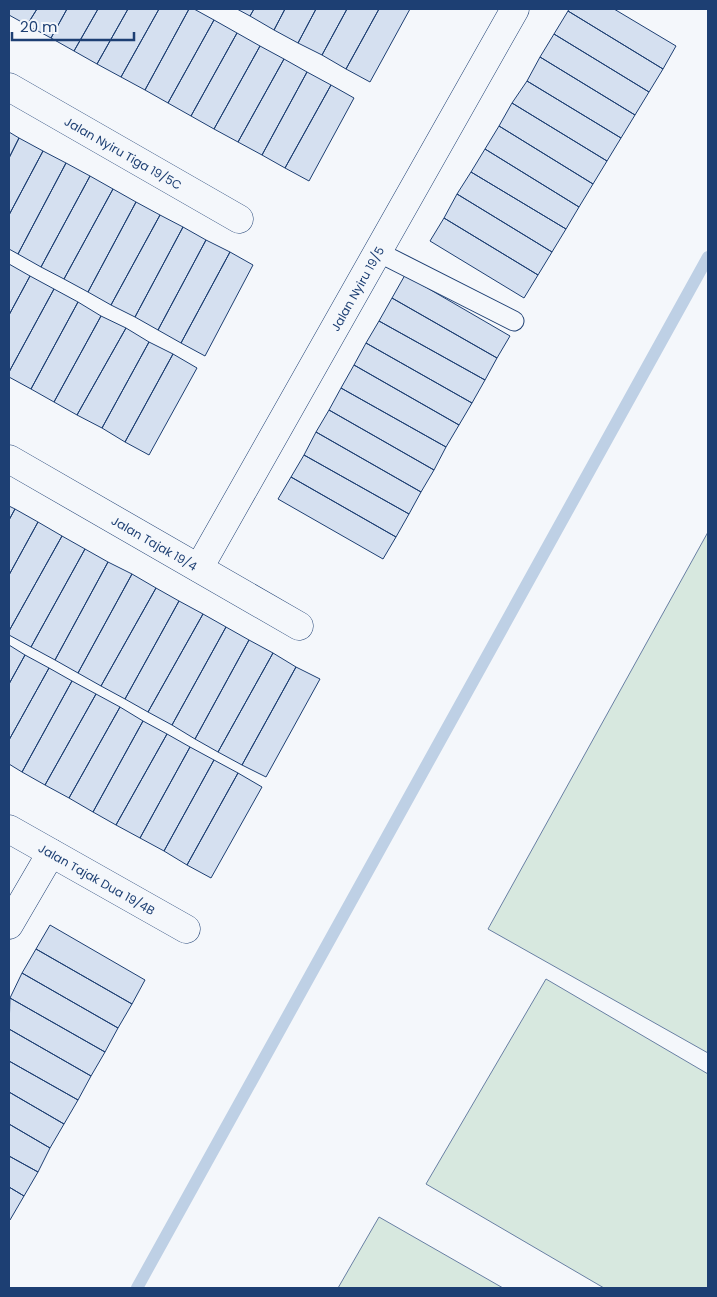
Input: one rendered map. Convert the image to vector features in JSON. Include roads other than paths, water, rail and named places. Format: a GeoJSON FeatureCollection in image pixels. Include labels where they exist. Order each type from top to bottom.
{"type":"FeatureCollection","features":[{"type":"Feature","properties":{"kind":"street","name":"Jalan Nyiru 19/5"},"geometry":{"type":"LineString","coordinates":[[199,568],[515,9]]}},
{"type":"Feature","properties":{"kind":"street","name":"Jalan Nyiru Tiga 19/5C"},"geometry":{"type":"LineString","coordinates":[[9,87],[239,219]]}},
{"type":"Feature","properties":{"kind":"street","name":"Jalan Tajak 19/4"},"geometry":{"type":"LineString","coordinates":[[9,459],[299,626]]}},
{"type":"Feature","properties":{"kind":"street","name":"Jalan Tajak Dua 19/4B"},"geometry":{"type":"LineString","coordinates":[[9,829],[186,930]]}},
{"type":"Feature","properties":{"kind":"street"},"geometry":{"type":"LineString","coordinates":[[9,925],[51,853]]}},
{"type":"Feature","properties":{"kind":"lane"},"geometry":{"type":"LineString","coordinates":[[378,252],[514,321]]}},
{"type":"Feature","properties":{"kind":"waterway"},"geometry":{"type":"LineString","coordinates":[[137,1288],[708,257]]}}]}
